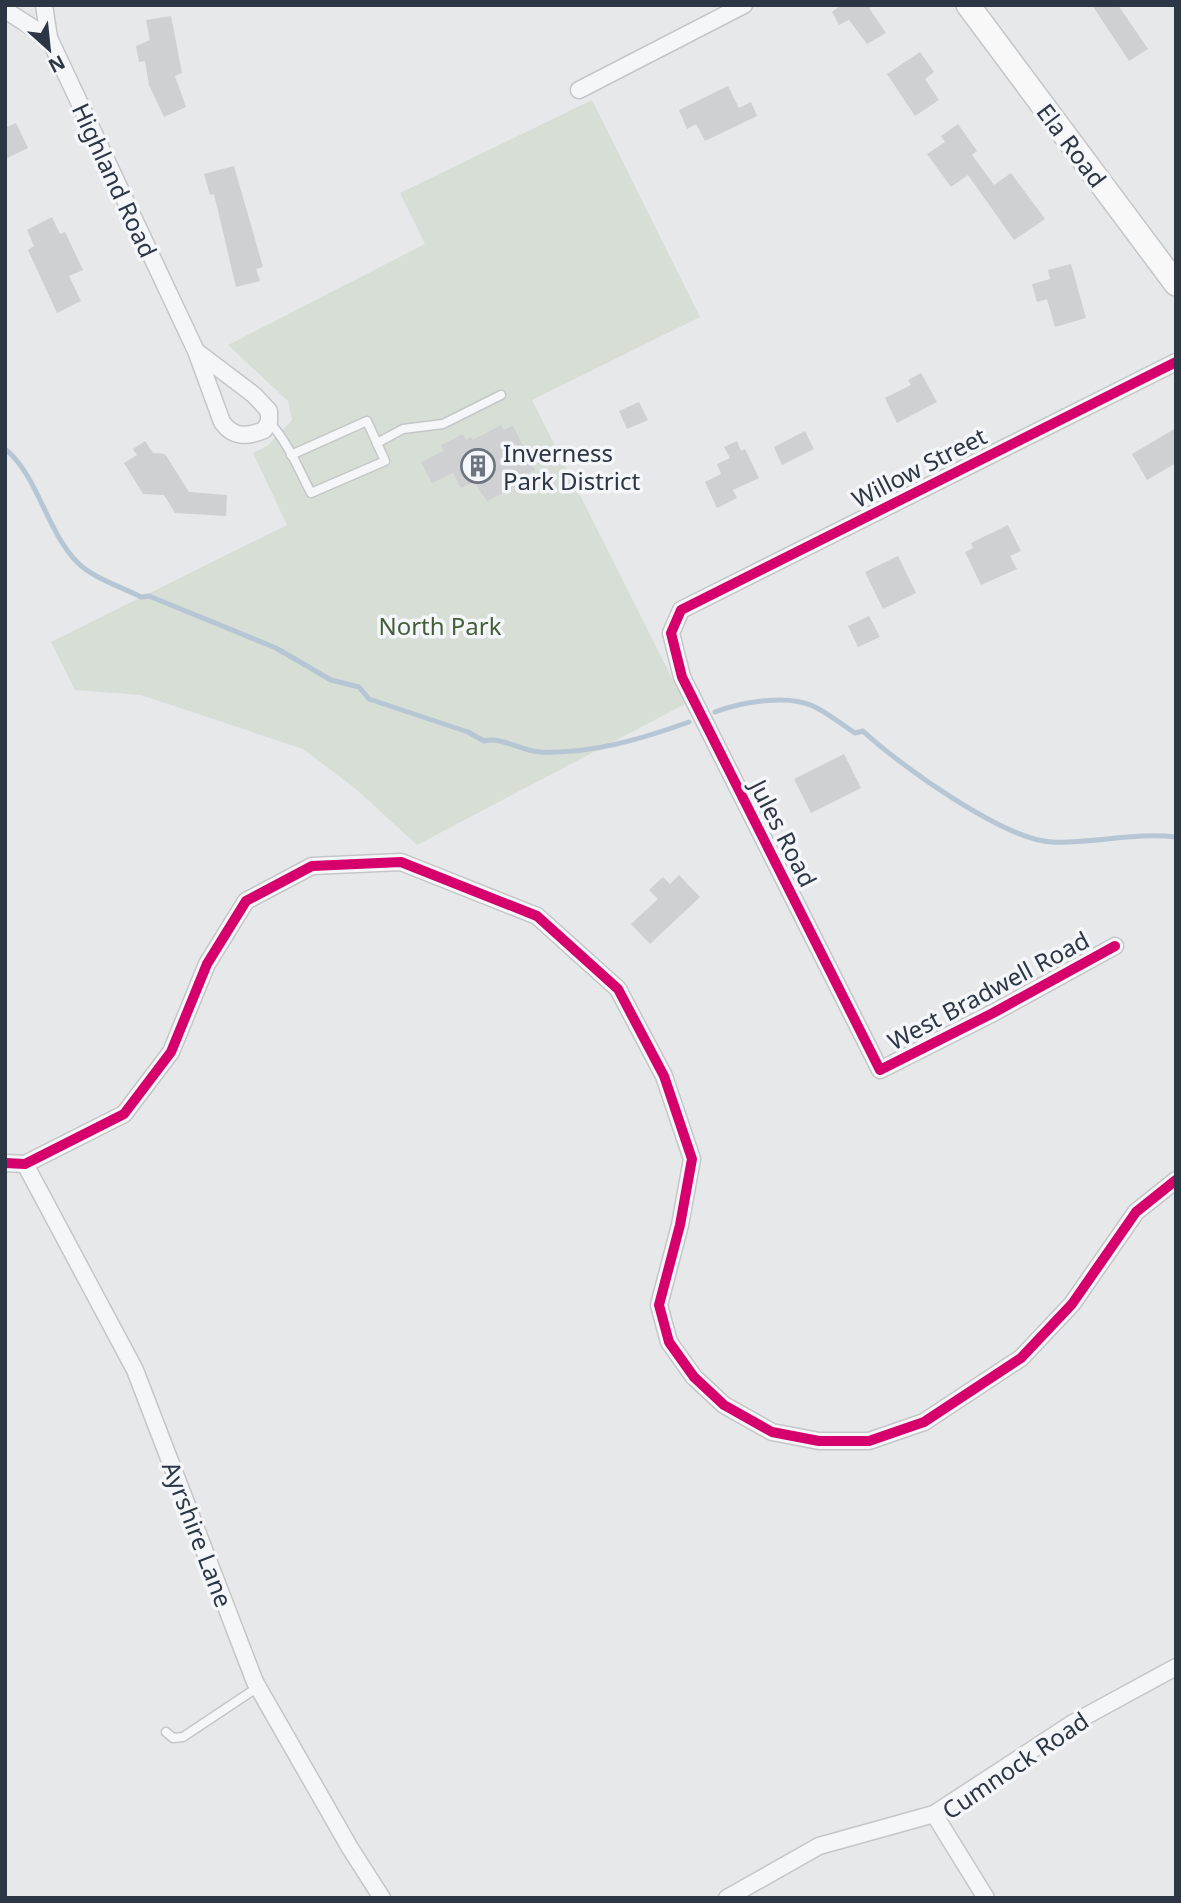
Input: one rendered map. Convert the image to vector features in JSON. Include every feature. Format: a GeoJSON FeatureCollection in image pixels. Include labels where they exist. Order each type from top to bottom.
{"type":"FeatureCollection","features":[{"type":"Feature","properties":{"kind":"main road","name":"Ela Road"},"geometry":{"type":"LineString","coordinates":[[968,5],[1176,284]]}},
{"type":"Feature","properties":{"kind":"street","name":"Highland Road"},"geometry":{"type":"LineString","coordinates":[[44,5],[49,37],[196,351],[228,431],[252,435],[264,430],[269,422],[269,411],[254,395],[196,351]]}},
{"type":"Feature","properties":{"kind":"street"},"geometry":{"type":"LineString","coordinates":[[579,90],[744,5]]}},
{"type":"Feature","properties":{"kind":"street"},"geometry":{"type":"LineString","coordinates":[[5,10],[49,37]]}},
{"type":"Feature","properties":{"kind":"street","name":"Willow Street"},"geometry":{"type":"LineString","coordinates":[[681,610],[1176,362]]}},
{"type":"Feature","properties":{"kind":"street","name":"Jules Road"},"geometry":{"type":"LineString","coordinates":[[681,610],[671,633],[682,677],[880,1070]]}},
{"type":"Feature","properties":{"kind":"street"},"geometry":{"type":"LineString","coordinates":[[5,1163],[24,1164],[124,1114],[171,1052],[207,964],[246,901],[312,866],[401,862],[537,916],[618,989],[664,1076],[692,1159],[680,1225],[659,1305],[669,1342],[694,1377],[724,1405],[772,1432],[819,1441],[869,1441],[924,1422],[1021,1358],[1072,1304],[1136,1212],[1176,1180]]}},
{"type":"Feature","properties":{"kind":"street","name":"West Bradwell Road"},"geometry":{"type":"LineString","coordinates":[[880,1070],[993,1013],[1115,946]]}},
{"type":"Feature","properties":{"kind":"street","name":"Ayrshire Lane"},"geometry":{"type":"LineString","coordinates":[[24,1164],[135,1370],[258,1687],[350,1849],[382,1898]]}},
{"type":"Feature","properties":{"kind":"street","name":"Cumnock Road"},"geometry":{"type":"LineString","coordinates":[[986,1898],[934,1814],[1073,1723],[1176,1667]]}},
{"type":"Feature","properties":{"kind":"street"},"geometry":{"type":"LineString","coordinates":[[727,1898],[819,1846],[934,1814]]}},
{"type":"Feature","properties":{"kind":"lane"},"geometry":{"type":"LineString","coordinates":[[377,443],[403,429],[443,424],[501,395]]}},
{"type":"Feature","properties":{"kind":"lane"},"geometry":{"type":"LineString","coordinates":[[269,422],[280,434],[291,455],[311,493],[385,461],[367,421],[291,455]]}},
{"type":"Feature","properties":{"kind":"lane"},"geometry":{"type":"LineString","coordinates":[[166,1732],[173,1738],[183,1737],[258,1687]]}},
{"type":"Feature","properties":{"kind":"green space","name":"North Park"},"geometry":{"type":"Polygon","coordinates":[[[592,100],[700,317],[532,400],[685,704],[417,845],[356,789],[303,749],[141,695],[75,690],[51,642],[287,525],[253,453],[267,446],[292,420],[288,401],[228,345],[425,244],[400,193],[592,100]]]}},
{"type":"Feature","properties":{"kind":"building"},"geometry":{"type":"Polygon","coordinates":[[[841,5],[874,5],[869,8],[886,33],[867,44],[849,20],[839,25],[832,12],[841,5]]]}},
{"type":"Feature","properties":{"kind":"building"},"geometry":{"type":"Polygon","coordinates":[[[1092,5],[1118,5],[1148,49],[1129,61],[1092,5]]]}},
{"type":"Feature","properties":{"kind":"building"},"geometry":{"type":"Polygon","coordinates":[[[171,16],[182,73],[175,76],[186,107],[164,117],[149,85],[145,61],[139,62],[136,46],[150,40],[146,20],[171,16]]]}},
{"type":"Feature","properties":{"kind":"building"},"geometry":{"type":"Polygon","coordinates":[[[920,52],[934,72],[925,79],[939,100],[915,116],[887,74],[920,52]]]}},
{"type":"Feature","properties":{"kind":"building"},"geometry":{"type":"Polygon","coordinates":[[[728,86],[739,108],[751,102],[757,116],[705,141],[696,124],[687,129],[679,110],[728,86]]]}},
{"type":"Feature","properties":{"kind":"building"},"geometry":{"type":"Polygon","coordinates":[[[16,123],[28,148],[5,159],[5,128],[16,123]]]}},
{"type":"Feature","properties":{"kind":"building"},"geometry":{"type":"Polygon","coordinates":[[[958,124],[977,151],[972,155],[994,185],[1011,173],[1045,219],[1014,240],[968,175],[951,187],[927,154],[945,142],[941,136],[958,124]]]}},
{"type":"Feature","properties":{"kind":"building"},"geometry":{"type":"Polygon","coordinates":[[[234,166],[263,267],[256,269],[260,281],[236,287],[214,194],[210,195],[204,174],[234,166]]]}},
{"type":"Feature","properties":{"kind":"building"},"geometry":{"type":"Polygon","coordinates":[[[52,217],[60,234],[65,232],[83,270],[69,276],[81,301],[57,313],[28,250],[34,246],[27,230],[52,217]]]}},
{"type":"Feature","properties":{"kind":"building"},"geometry":{"type":"Polygon","coordinates":[[[1071,264],[1086,318],[1055,327],[1047,299],[1037,302],[1032,284],[1050,279],[1048,270],[1071,264]]]}},
{"type":"Feature","properties":{"kind":"building"},"geometry":{"type":"Polygon","coordinates":[[[921,373],[937,402],[897,423],[885,398],[911,385],[908,380],[921,373]]]}},
{"type":"Feature","properties":{"kind":"building"},"geometry":{"type":"Polygon","coordinates":[[[639,402],[648,420],[627,429],[619,411],[639,402]]]}},
{"type":"Feature","properties":{"kind":"building","name":"Inverness Park District"},"geometry":{"type":"Polygon","coordinates":[[[501,425],[504,430],[513,426],[535,470],[520,477],[522,483],[487,501],[474,482],[461,488],[453,473],[432,483],[421,462],[444,451],[441,445],[463,434],[466,440],[471,437],[473,440],[501,425]]]}},
{"type":"Feature","properties":{"kind":"building"},"geometry":{"type":"Polygon","coordinates":[[[1176,428],[1176,463],[1147,480],[1132,454],[1176,428]]]}},
{"type":"Feature","properties":{"kind":"building"},"geometry":{"type":"Polygon","coordinates":[[[805,431],[814,449],[782,465],[774,447],[805,431]]]}},
{"type":"Feature","properties":{"kind":"building"},"geometry":{"type":"Polygon","coordinates":[[[145,441],[153,453],[165,454],[189,492],[227,495],[226,516],[175,513],[164,495],[143,494],[124,463],[137,455],[133,449],[145,441]]]}},
{"type":"Feature","properties":{"kind":"building"},"geometry":{"type":"Polygon","coordinates":[[[737,441],[741,451],[745,449],[759,478],[733,490],[737,498],[717,508],[705,482],[721,474],[717,464],[730,458],[724,447],[737,441]]]}},
{"type":"Feature","properties":{"kind":"building"},"geometry":{"type":"Polygon","coordinates":[[[1008,525],[1021,551],[1010,556],[1017,569],[981,585],[965,552],[973,548],[971,543],[1008,525]]]}},
{"type":"Feature","properties":{"kind":"building"},"geometry":{"type":"Polygon","coordinates":[[[898,556],[916,593],[883,609],[865,572],[898,556]]]}},
{"type":"Feature","properties":{"kind":"building"},"geometry":{"type":"Polygon","coordinates":[[[869,616],[880,637],[858,647],[848,626],[869,616]]]}},
{"type":"Feature","properties":{"kind":"building"},"geometry":{"type":"Polygon","coordinates":[[[844,754],[861,788],[811,813],[794,779],[844,754]]]}},
{"type":"Feature","properties":{"kind":"building"},"geometry":{"type":"Polygon","coordinates":[[[679,875],[700,897],[650,944],[631,924],[658,899],[649,890],[663,877],[670,884],[679,875]]]}},
{"type":"Feature","properties":{"kind":"waterway"},"geometry":{"type":"LineString","coordinates":[[5,449],[26,473],[67,550],[84,568],[141,597],[149,596],[276,648],[331,680],[359,687],[369,699],[468,732],[484,741],[498,741],[541,752],[597,748],[689,722]]}},
{"type":"Feature","properties":{"kind":"waterway"},"geometry":{"type":"LineString","coordinates":[[715,712],[738,705],[777,700],[790,700],[813,706],[855,733],[863,731],[926,780],[980,815],[1032,838],[1067,842],[1145,836],[1176,837]]}},
{"type":"Feature","properties":{"kind":"cycle path"},"geometry":{"type":"LineString","coordinates":[[1115,946],[993,1013],[880,1070],[682,677],[671,633],[681,610],[1176,362]]}},
{"type":"Feature","properties":{"kind":"cycle path"},"geometry":{"type":"LineString","coordinates":[[5,1163],[25,1164],[124,1114],[171,1052],[207,964],[246,901],[312,866],[401,862],[537,916],[618,989],[664,1076],[692,1159],[680,1225],[659,1305],[669,1342],[694,1377],[724,1405],[772,1432],[819,1441],[869,1441],[924,1422],[1021,1358],[1072,1304],[1136,1212],[1176,1180]]}},
{"type":"Feature","properties":{"kind":"place","name":"Inverness Park District"},"geometry":{"type":"Point","coordinates":[478,466]}}]}
